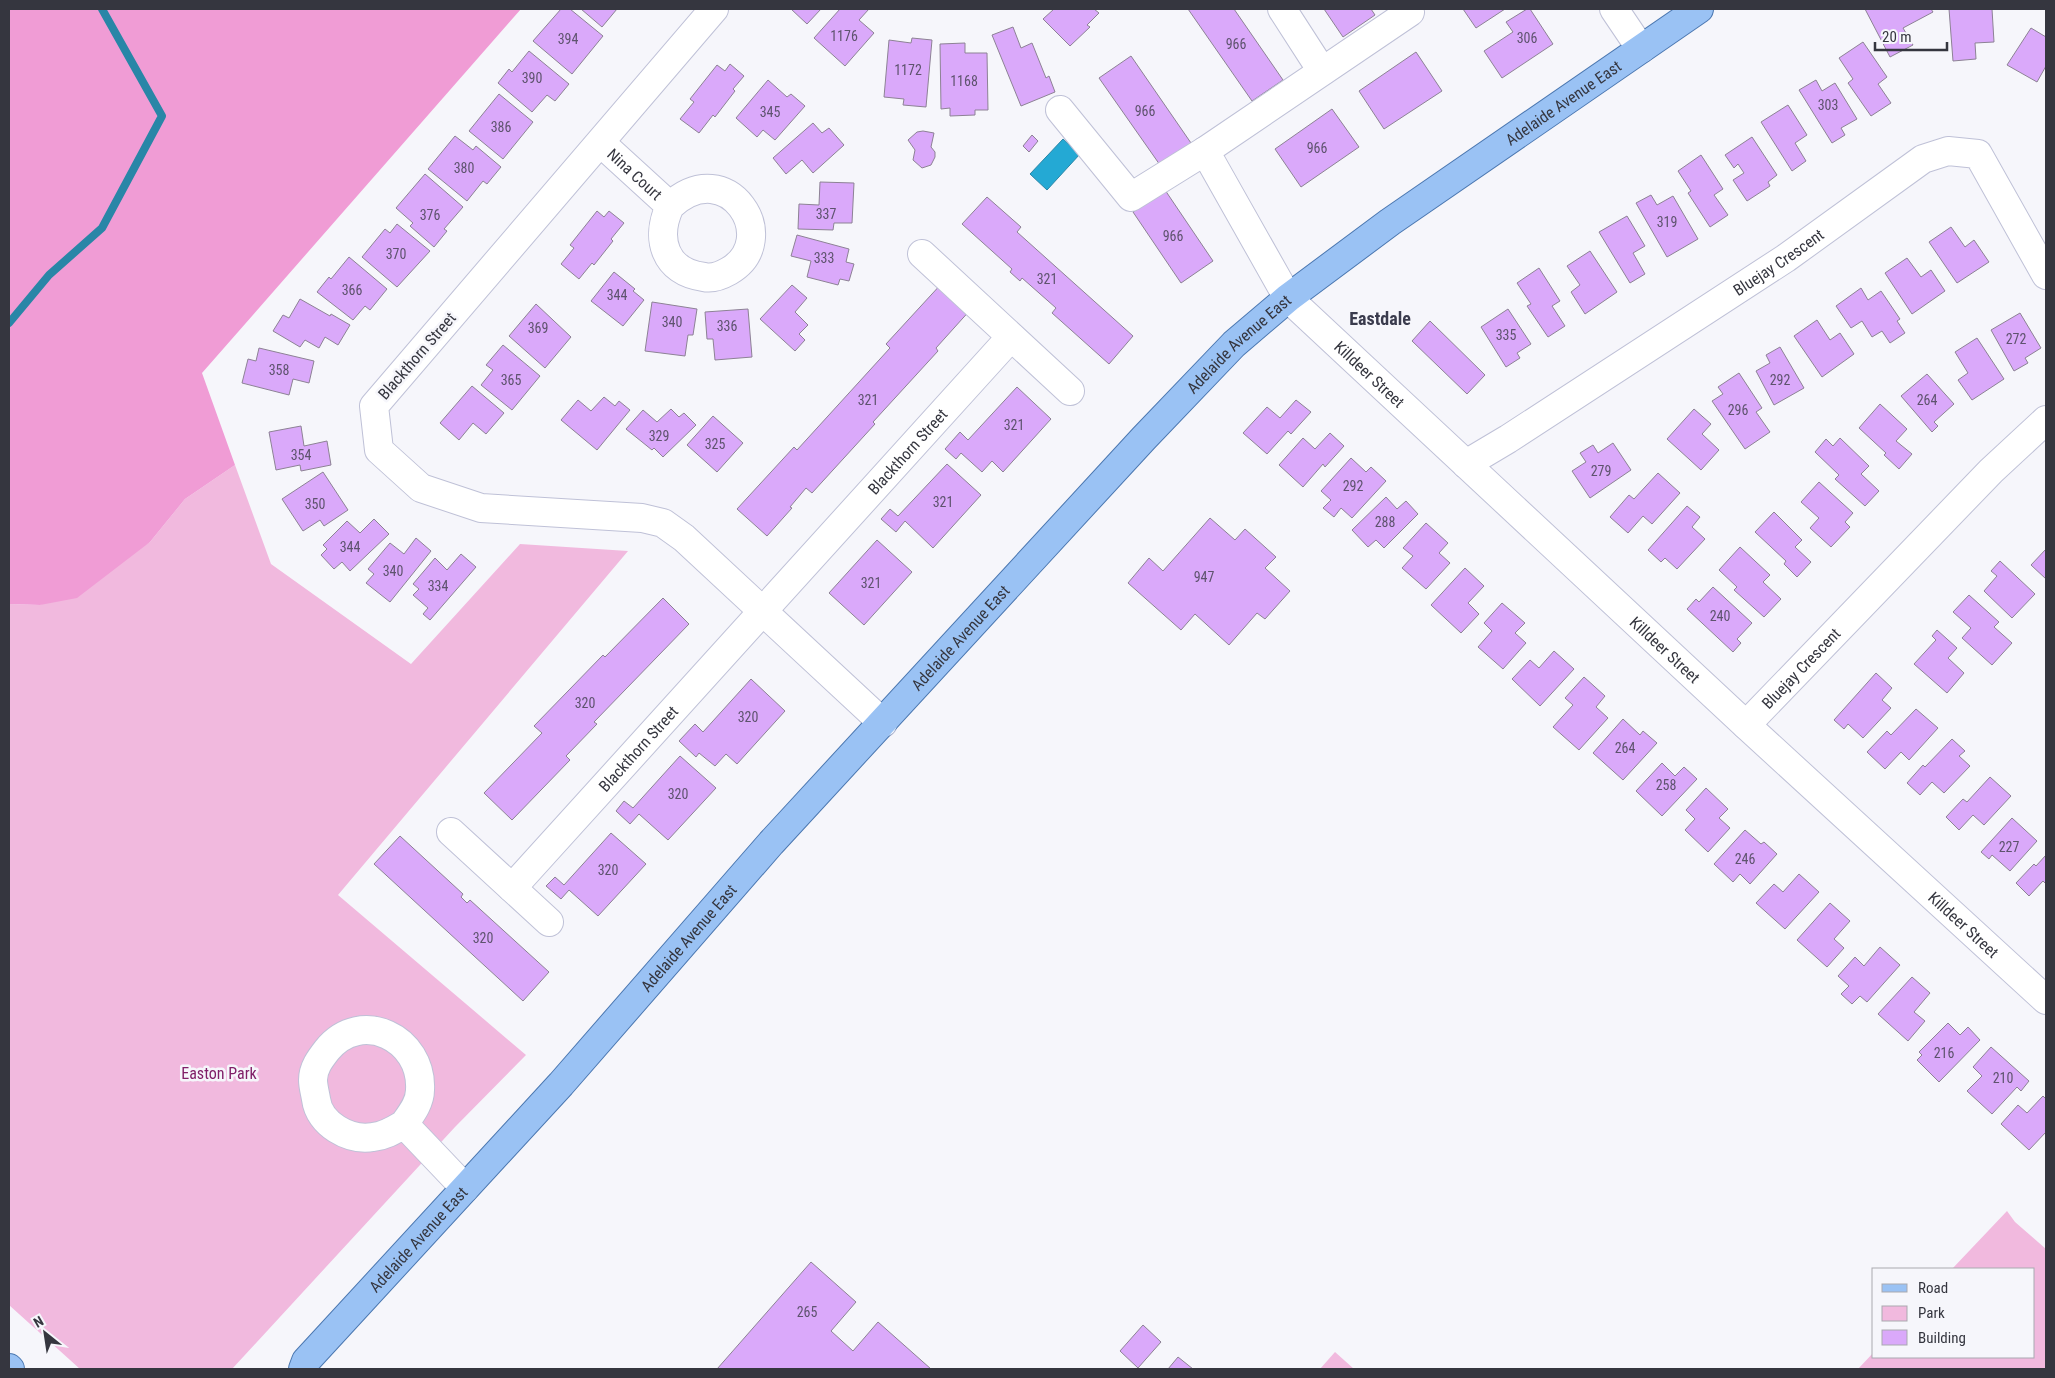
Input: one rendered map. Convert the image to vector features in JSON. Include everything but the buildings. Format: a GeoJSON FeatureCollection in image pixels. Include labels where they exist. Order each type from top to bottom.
{"type":"FeatureCollection","features":[{"type":"Feature","properties":{"kind":"main road","name":"Adelaide Avenue East"},"geometry":{"type":"LineString","coordinates":[[298,1367],[561,1084],[771,843],[1200,378],[1255,325],[1390,222],[1699,9]]}},
{"type":"Feature","properties":{"kind":"street","name":"Blackthorn Street"},"geometry":{"type":"LineString","coordinates":[[714,9],[374,406],[379,450],[421,488],[481,508],[642,518],[663,523],[684,538],[883,723]]}},
{"type":"Feature","properties":{"kind":"street"},"geometry":{"type":"LineString","coordinates":[[1282,9],[1322,70]]}},
{"type":"Feature","properties":{"kind":"street"},"geometry":{"type":"LineString","coordinates":[[1614,9],[1641,49]]}},
{"type":"Feature","properties":{"kind":"street"},"geometry":{"type":"LineString","coordinates":[[1060,110],[1132,197],[1205,151],[1410,12]]}},
{"type":"Feature","properties":{"kind":"street","name":"Nina Court"},"geometry":{"type":"LineString","coordinates":[[601,143],[670,206]]}},
{"type":"Feature","properties":{"kind":"street","name":"Killdeer Street"},"geometry":{"type":"LineString","coordinates":[[1205,151],[1288,298],[1746,725],[2046,1000]]}},
{"type":"Feature","properties":{"kind":"street","name":"Bluejay Crescent"},"geometry":{"type":"LineString","coordinates":[[1466,464],[1508,439],[1786,258],[1923,159],[1948,151],[1978,154],[2046,275]]}},
{"type":"Feature","properties":{"kind":"street"},"geometry":{"type":"LineString","coordinates":[[922,254],[1070,391]]}},
{"type":"Feature","properties":{"kind":"street","name":"Blackthorn Street"},"geometry":{"type":"LineString","coordinates":[[512,888],[1011,337]]}},
{"type":"Feature","properties":{"kind":"street","name":"Bluejay Crescent"},"geometry":{"type":"LineString","coordinates":[[1746,725],[1991,471],[2046,420]]}},
{"type":"Feature","properties":{"kind":"street"},"geometry":{"type":"LineString","coordinates":[[451,832],[549,922]]}},
{"type":"Feature","properties":{"kind":"street"},"geometry":{"type":"LineString","coordinates":[[404,1124],[465,1188]]}},
{"type":"Feature","properties":{"kind":"green space","name":"Easton Park"},"geometry":{"type":"Polygon","coordinates":[[[235,465],[271,564],[411,664],[520,544],[628,551],[338,895],[526,1055],[455,1127],[232,1369],[80,1369],[9,1305],[9,604],[40,605],[150,542],[185,499],[235,465]]]}},
{"type":"Feature","properties":{"kind":"green space"},"geometry":{"type":"Polygon","coordinates":[[[2007,1211],[2015,1222],[2046,1249],[2046,1369],[1858,1369],[1872,1354],[1872,1358],[2035,1358],[2035,1268],[1953,1268],[2007,1211]]]}},
{"type":"Feature","properties":{"kind":"green space"},"geometry":{"type":"Polygon","coordinates":[[[1335,1352],[1354,1369],[1320,1369],[1335,1352]]]}},
{"type":"Feature","properties":{"kind":"shaded area"},"geometry":{"type":"Polygon","coordinates":[[[9,9],[521,9],[202,373],[235,465],[185,499],[150,542],[77,598],[40,605],[9,604],[9,9]]]}},
{"type":"Feature","properties":{"kind":"water"},"geometry":{"type":"Polygon","coordinates":[[[1063,139],[1080,154],[1047,190],[1030,174],[1063,139]]]}},
{"type":"Feature","properties":{"kind":"waterway"},"geometry":{"type":"LineString","coordinates":[[9,323],[49,275],[102,228],[162,116],[102,9]]}},
{"type":"Feature","properties":{"kind":"district","name":"Eastdale"},"geometry":{"type":"Point","coordinates":[1380,318]}}]}
